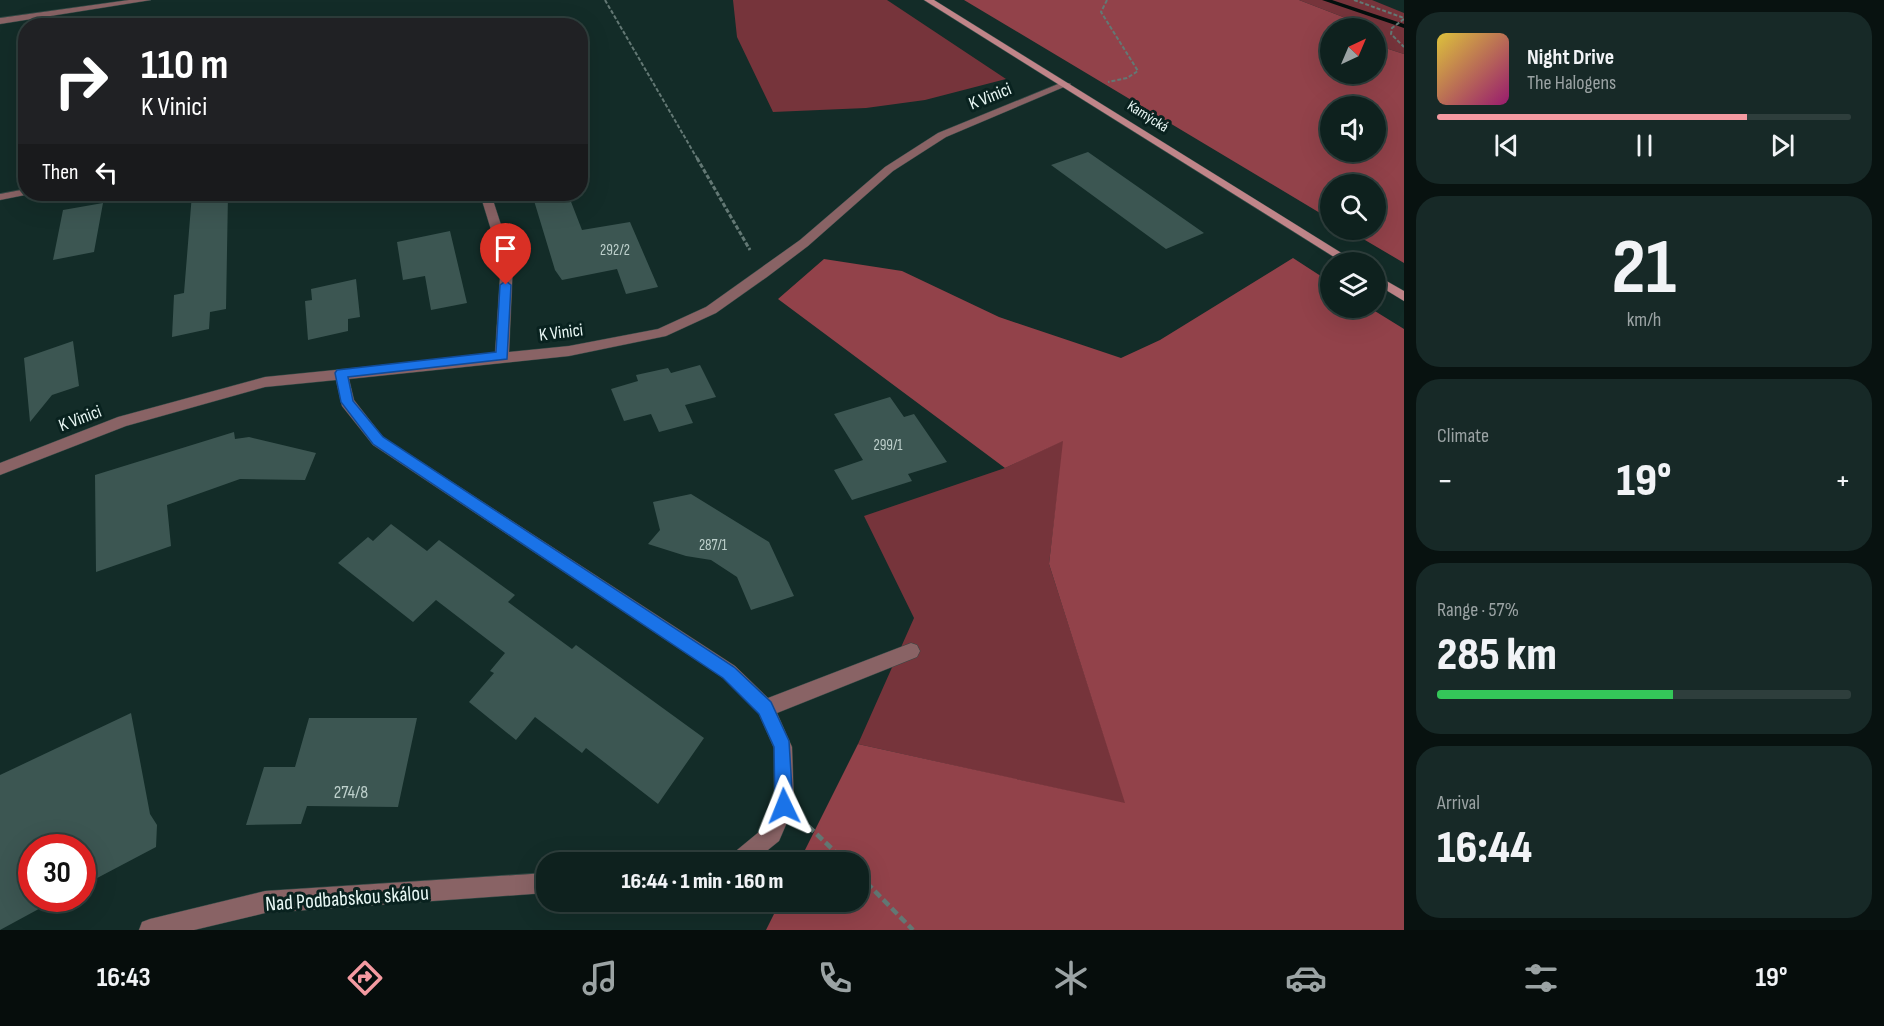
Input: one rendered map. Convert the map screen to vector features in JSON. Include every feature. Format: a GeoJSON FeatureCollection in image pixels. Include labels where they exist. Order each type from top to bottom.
{"type":"FeatureCollection","features":[{"type":"Feature","properties":{"kind":"main road","name":"Kamýcká"},"geometry":{"type":"LineString","coordinates":[[928,0],[1334,252]]}},
{"type":"Feature","properties":{"kind":"main road"},"geometry":{"type":"LineString","coordinates":[[1386,285],[1404,297]]}},
{"type":"Feature","properties":{"kind":"street"},"geometry":{"type":"LineString","coordinates":[[21,18],[147,0]]}},
{"type":"Feature","properties":{"kind":"street"},"geometry":{"type":"LineString","coordinates":[[0,21],[18,18]]}},
{"type":"Feature","properties":{"kind":"street","name":"K Vinici"},"geometry":{"type":"LineString","coordinates":[[0,469],[123,421],[265,382],[502,356],[569,351],[661,333],[711,310],[763,274],[804,243],[889,169],[942,135],[1066,84]]}},
{"type":"Feature","properties":{"kind":"street"},"geometry":{"type":"LineString","coordinates":[[0,197],[18,194]]}},
{"type":"Feature","properties":{"kind":"street"},"geometry":{"type":"LineString","coordinates":[[487,201],[507,262],[502,356]]}},
{"type":"Feature","properties":{"kind":"street"},"geometry":{"type":"LineString","coordinates":[[341,373],[347,402],[378,441],[729,672],[765,708],[783,747],[784,806],[772,834],[750,852]]}},
{"type":"Feature","properties":{"kind":"street"},"geometry":{"type":"LineString","coordinates":[[765,708],[911,651]]}},
{"type":"Feature","properties":{"kind":"street","name":"Nad Podbabskou skálou"},"geometry":{"type":"LineString","coordinates":[[150,930],[265,903],[536,884]]}},
{"type":"Feature","properties":{"kind":"path"},"geometry":{"type":"LineString","coordinates":[[604,0],[763,274]]}},
{"type":"Feature","properties":{"kind":"path"},"geometry":{"type":"LineString","coordinates":[[1106,82],[1127,78],[1138,71],[1101,12],[1107,0]]}},
{"type":"Feature","properties":{"kind":"path"},"geometry":{"type":"LineString","coordinates":[[1354,0],[1403,19],[1392,28],[1391,34],[1404,46]]}},
{"type":"Feature","properties":{"kind":"path"},"geometry":{"type":"LineString","coordinates":[[784,806],[815,831],[836,852]]}},
{"type":"Feature","properties":{"kind":"path"},"geometry":{"type":"LineString","coordinates":[[869,885],[914,930]]}},
{"type":"Feature","properties":{"kind":"shaded area"},"geometry":{"type":"Polygon","coordinates":[[[733,0],[887,0],[1006,79],[925,100],[866,108],[773,112],[737,37],[733,0]]]}},
{"type":"Feature","properties":{"kind":"shaded area"},"geometry":{"type":"Polygon","coordinates":[[[964,0],[1299,0],[1346,18],[1320,18],[1320,84],[1386,84],[1386,48],[1404,54],[1404,263],[1365,240],[1386,240],[1386,174],[1320,174],[1320,213],[964,0]]]}},
{"type":"Feature","properties":{"kind":"shaded area"},"geometry":{"type":"Polygon","coordinates":[[[1299,0],[1372,0],[1404,13],[1404,54],[1386,48],[1386,18],[1346,18],[1299,0]]]}},
{"type":"Feature","properties":{"kind":"shaded area"},"geometry":{"type":"Polygon","coordinates":[[[1293,258],[1320,276],[1320,318],[1386,318],[1404,329],[1404,930],[766,930],[775,912],[869,912],[869,852],[804,852],[858,744],[1125,803],[1049,564],[1063,441],[1005,468],[778,299],[824,259],[902,271],[999,317],[1121,358],[1160,340],[1293,258]]]}},
{"type":"Feature","properties":{"kind":"shaded area"},"geometry":{"type":"Polygon","coordinates":[[[1064,440],[1049,564],[1126,804],[858,744],[914,618],[864,516],[1005,468],[1064,440]]]}},
{"type":"Feature","properties":{"kind":"building"},"geometry":{"type":"Polygon","coordinates":[[[1088,152],[1204,233],[1166,249],[1051,165],[1088,152]]]}},
{"type":"Feature","properties":{"kind":"building"},"geometry":{"type":"Polygon","coordinates":[[[191,201],[228,201],[226,309],[210,312],[209,329],[172,337],[174,295],[184,293],[191,201]]]}},
{"type":"Feature","properties":{"kind":"building"},"geometry":{"type":"Polygon","coordinates":[[[534,201],[571,201],[582,230],[630,222],[658,287],[626,294],[617,269],[562,280],[555,270],[534,201]]]}},
{"type":"Feature","properties":{"kind":"building"},"geometry":{"type":"Polygon","coordinates":[[[103,203],[94,252],[53,260],[63,210],[103,203]]]}},
{"type":"Feature","properties":{"kind":"building"},"geometry":{"type":"Polygon","coordinates":[[[450,231],[467,303],[431,310],[425,276],[403,280],[397,242],[450,231]]]}},
{"type":"Feature","properties":{"kind":"building"},"geometry":{"type":"Polygon","coordinates":[[[356,279],[360,317],[348,319],[348,331],[308,340],[305,301],[312,300],[311,289],[356,279]]]}},
{"type":"Feature","properties":{"kind":"building"},"geometry":{"type":"Polygon","coordinates":[[[73,341],[79,386],[52,395],[30,422],[24,358],[73,341]]]}},
{"type":"Feature","properties":{"kind":"building"},"geometry":{"type":"Polygon","coordinates":[[[700,365],[716,397],[685,405],[693,423],[659,432],[651,414],[624,421],[611,389],[638,381],[636,375],[668,368],[671,373],[700,365]]]}},
{"type":"Feature","properties":{"kind":"building"},"geometry":{"type":"Polygon","coordinates":[[[890,397],[904,417],[914,414],[947,462],[908,474],[912,481],[852,500],[834,470],[863,460],[834,414],[890,397]]]}},
{"type":"Feature","properties":{"kind":"building"},"geometry":{"type":"Polygon","coordinates":[[[234,432],[235,439],[249,437],[316,453],[305,480],[240,479],[167,505],[171,546],[96,572],[95,475],[234,432]]]}},
{"type":"Feature","properties":{"kind":"building"},"geometry":{"type":"Polygon","coordinates":[[[691,494],[769,542],[794,596],[751,610],[737,577],[711,560],[686,556],[648,544],[660,530],[653,502],[691,494]]]}},
{"type":"Feature","properties":{"kind":"building"},"geometry":{"type":"Polygon","coordinates":[[[391,524],[427,551],[439,540],[515,595],[508,602],[572,649],[576,645],[704,738],[658,804],[586,748],[582,753],[535,717],[516,740],[469,702],[494,673],[490,671],[505,653],[436,600],[413,622],[338,563],[368,537],[373,541],[391,524]]]}},
{"type":"Feature","properties":{"kind":"building"},"geometry":{"type":"Polygon","coordinates":[[[131,713],[150,814],[157,825],[156,847],[96,879],[96,834],[18,834],[18,912],[33,912],[0,930],[0,775],[131,713]]]}},
{"type":"Feature","properties":{"kind":"building"},"geometry":{"type":"Polygon","coordinates":[[[309,718],[417,718],[398,807],[307,806],[301,824],[246,825],[264,767],[295,767],[309,718]]]}},
{"type":"Feature","properties":{"kind":"waterway"},"geometry":{"type":"LineString","coordinates":[[1325,0],[1404,26]]}},
{"type":"Feature","properties":{"kind":"route"},"geometry":{"type":"LineString","coordinates":[[506,285],[502,356],[341,373],[347,402],[378,441],[729,672],[765,708],[783,747],[784,806]]}}]}
